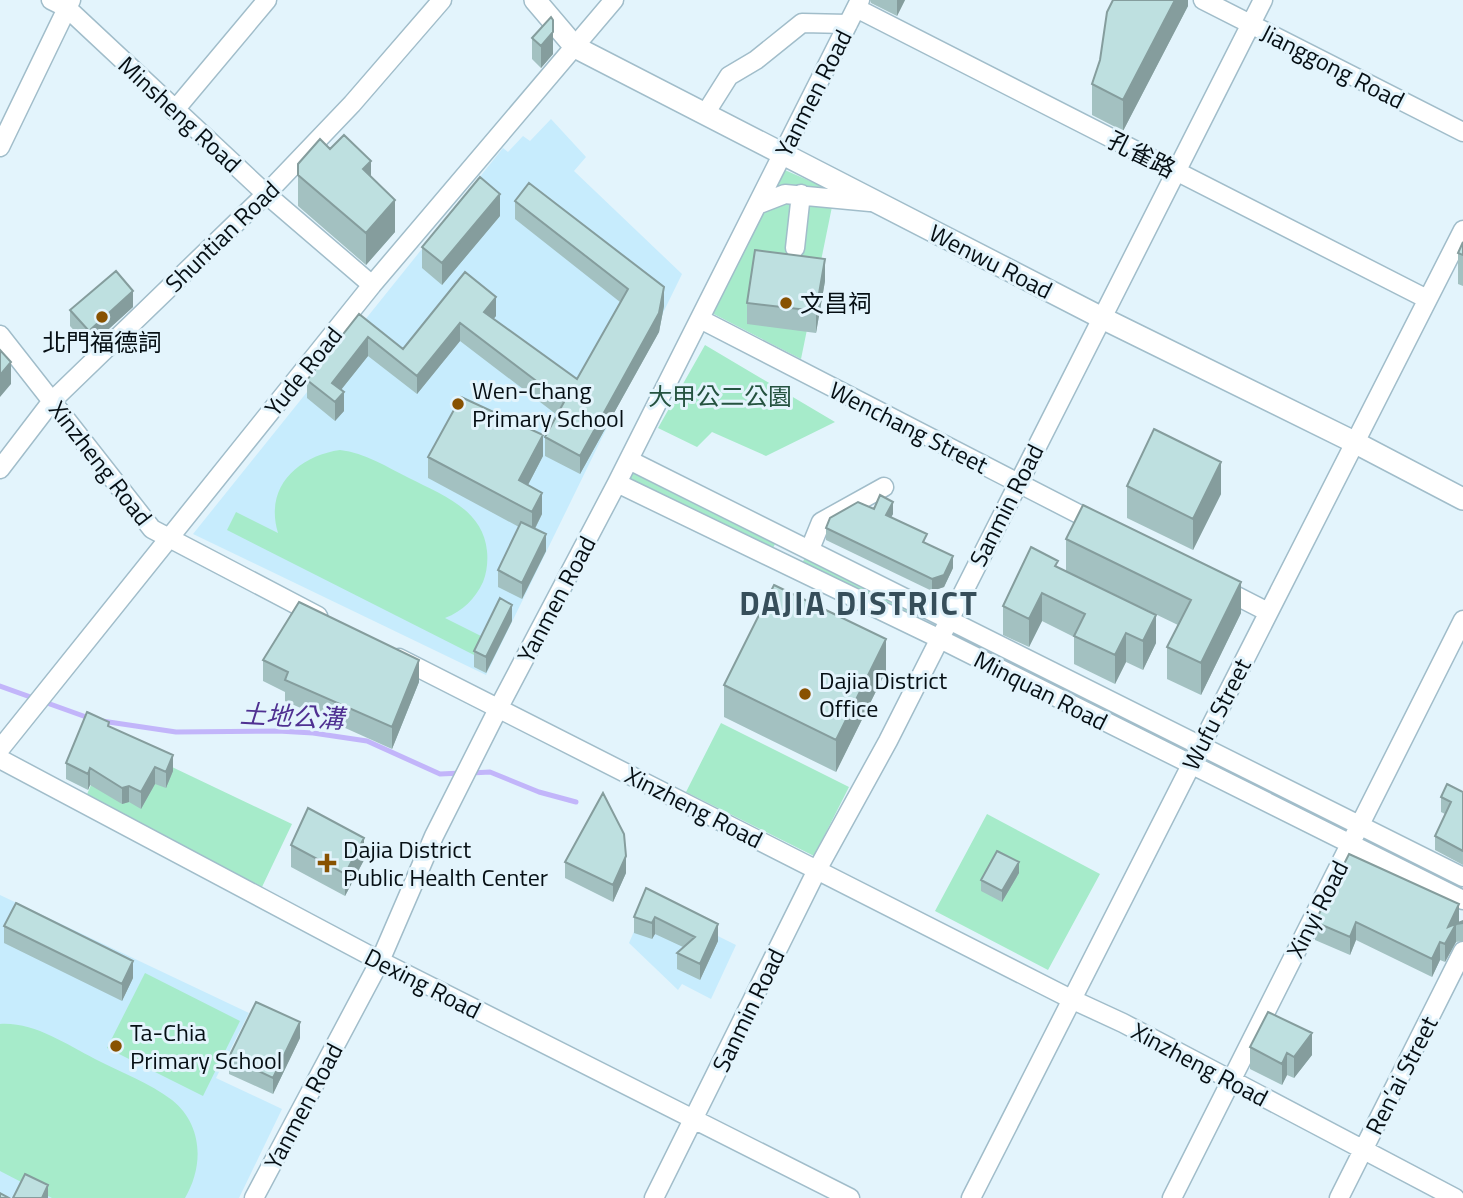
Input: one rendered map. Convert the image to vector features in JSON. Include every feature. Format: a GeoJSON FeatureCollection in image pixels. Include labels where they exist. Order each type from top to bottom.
{"type":"FeatureCollection","features":[{"type":"Feature","properties":{"kind":"main road","name":"Wenwu Road"},"geometry":{"type":"LineString","coordinates":[[535,0],[575,47],[1102,318],[1463,499]]}},
{"type":"Feature","properties":{"kind":"street"},"geometry":{"type":"LineString","coordinates":[[174,111],[267,0]]}},
{"type":"Feature","properties":{"kind":"street","name":"Shuntian Road"},"geometry":{"type":"LineString","coordinates":[[0,469],[52,401],[266,194],[352,104],[442,0]]}},
{"type":"Feature","properties":{"kind":"street","name":"Yude Road"},"geometry":{"type":"LineString","coordinates":[[0,748],[372,285],[614,0]]}},
{"type":"Feature","properties":{"kind":"street","name":"Jianggong Road"},"geometry":{"type":"LineString","coordinates":[[1203,0],[1463,132]]}},
{"type":"Feature","properties":{"kind":"street","name":"Sanmin Road"},"geometry":{"type":"LineString","coordinates":[[654,1198],[817,870],[888,741],[1263,0]]}},
{"type":"Feature","properties":{"kind":"street"},"geometry":{"type":"LineString","coordinates":[[0,148],[63,3]]}},
{"type":"Feature","properties":{"kind":"street","name":"Minsheng Road"},"geometry":{"type":"LineString","coordinates":[[63,3],[174,111],[372,285]]}},
{"type":"Feature","properties":{"kind":"street"},"geometry":{"type":"LineString","coordinates":[[705,114],[729,76],[755,60],[802,23],[855,11]]}},
{"type":"Feature","properties":{"kind":"street","name":"Yanmen Road"},"geometry":{"type":"LineString","coordinates":[[256,1197],[380,961],[434,836],[629,460],[855,11]]}},
{"type":"Feature","properties":{"kind":"street","name":"孔雀路"},"geometry":{"type":"LineString","coordinates":[[855,11],[1427,299]]}},
{"type":"Feature","properties":{"kind":"street"},"geometry":{"type":"LineString","coordinates":[[757,205],[785,194],[876,202]]}},
{"type":"Feature","properties":{"kind":"street"},"geometry":{"type":"LineString","coordinates":[[795,248],[801,194]]}},
{"type":"Feature","properties":{"kind":"street","name":"Wufu Street"},"geometry":{"type":"LineString","coordinates":[[971,1198],[1463,230]]}},
{"type":"Feature","properties":{"kind":"street","name":"Wenchang Street"},"geometry":{"type":"LineString","coordinates":[[700,319],[1113,532]]}},
{"type":"Feature","properties":{"kind":"street","name":"Xinzheng Road"},"geometry":{"type":"LineString","coordinates":[[0,335],[152,529],[338,627]]}},
{"type":"Feature","properties":{"kind":"street","name":"Minquan Road"},"geometry":{"type":"LineString","coordinates":[[629,460],[1463,877]]}},
{"type":"Feature","properties":{"kind":"street","name":"Minquan Road"},"geometry":{"type":"LineString","coordinates":[[617,483],[938,638],[1463,900]]}},
{"type":"Feature","properties":{"kind":"street"},"geometry":{"type":"LineString","coordinates":[[783,563],[821,522],[884,487]]}},
{"type":"Feature","properties":{"kind":"street"},"geometry":{"type":"LineString","coordinates":[[1208,582],[1268,612]]}},
{"type":"Feature","properties":{"kind":"street","name":"Xinyi Road"},"geometry":{"type":"LineString","coordinates":[[1172,1198],[1463,620]]}},
{"type":"Feature","properties":{"kind":"street","name":"Xinzheng Road"},"geometry":{"type":"LineString","coordinates":[[387,652],[1123,1023],[1455,1198]]}},
{"type":"Feature","properties":{"kind":"street","name":"Dexing Road"},"geometry":{"type":"LineString","coordinates":[[0,759],[380,961],[850,1198]]}},
{"type":"Feature","properties":{"kind":"street","name":"Ren’ai Street"},"geometry":{"type":"LineString","coordinates":[[1339,1198],[1463,951]]}},
{"type":"Feature","properties":{"kind":"shaded area","name":"Wen-Chang Primary School"},"geometry":{"type":"Polygon","coordinates":[[[551,119],[586,157],[574,171],[682,274],[486,675],[193,534],[503,148],[508,152],[523,136],[530,141],[551,119]]]}},
{"type":"Feature","properties":{"kind":"shaded area","name":"Ta-Chia Primary School"},"geometry":{"type":"Polygon","coordinates":[[[0,895],[249,1013],[216,1078],[282,1109],[239,1198],[0,1198],[0,895]]]}},
{"type":"Feature","properties":{"kind":"shaded area"},"geometry":{"type":"Polygon","coordinates":[[[647,901],[736,945],[711,999],[682,984],[678,990],[629,943],[647,901]]]}},
{"type":"Feature","properties":{"kind":"green space"},"geometry":{"type":"Polygon","coordinates":[[[778,167],[835,192],[801,359],[706,310],[778,167]]]}},
{"type":"Feature","properties":{"kind":"green space","name":"大甲公二公園"},"geometry":{"type":"Polygon","coordinates":[[[705,345],[835,422],[766,456],[712,432],[697,447],[658,428],[705,345]]]}},
{"type":"Feature","properties":{"kind":"green space"},"geometry":{"type":"Polygon","coordinates":[[[340,450],[367,457],[447,497],[478,524],[487,551],[484,578],[468,604],[445,618],[485,638],[476,656],[227,530],[236,512],[278,533],[276,501],[280,488],[288,477],[311,459],[340,450]]]}},
{"type":"Feature","properties":{"kind":"green space"},"geometry":{"type":"Polygon","coordinates":[[[633,469],[777,540],[770,554],[626,483],[633,469]]]}},
{"type":"Feature","properties":{"kind":"green space"},"geometry":{"type":"Polygon","coordinates":[[[807,553],[912,605],[906,619],[800,568],[807,553]]]}},
{"type":"Feature","properties":{"kind":"green space"},"geometry":{"type":"Polygon","coordinates":[[[721,723],[849,787],[814,856],[686,792],[721,723]]]}},
{"type":"Feature","properties":{"kind":"green space"},"geometry":{"type":"Polygon","coordinates":[[[111,738],[292,824],[262,887],[85,799],[111,738]]]}},
{"type":"Feature","properties":{"kind":"green space"},"geometry":{"type":"Polygon","coordinates":[[[987,814],[1100,874],[1048,970],[935,911],[987,814]]]}},
{"type":"Feature","properties":{"kind":"green space"},"geometry":{"type":"Polygon","coordinates":[[[145,973],[240,1021],[203,1096],[107,1048],[145,973]]]}},
{"type":"Feature","properties":{"kind":"green space"},"geometry":{"type":"Polygon","coordinates":[[[0,1024],[38,1030],[145,1083],[172,1100],[190,1121],[197,1146],[195,1173],[185,1198],[52,1198],[0,1171],[0,1024]]]}},
{"type":"Feature","properties":{"kind":"building"},"geometry":{"type":"Polygon","coordinates":[[[1113,0],[1175,0],[1123,100],[1092,84],[1100,60],[1107,12],[1113,0]]]}},
{"type":"Feature","properties":{"kind":"building"},"geometry":{"type":"Polygon","coordinates":[[[551,17],[553,32],[541,46],[532,38],[551,17]]]}},
{"type":"Feature","properties":{"kind":"building"},"geometry":{"type":"Polygon","coordinates":[[[344,135],[371,161],[363,169],[395,200],[366,233],[298,175],[298,164],[320,139],[330,149],[344,135]]]}},
{"type":"Feature","properties":{"kind":"building"},"geometry":{"type":"Polygon","coordinates":[[[480,177],[500,194],[442,263],[422,247],[480,177]]]}},
{"type":"Feature","properties":{"kind":"building"},"geometry":{"type":"Polygon","coordinates":[[[529,183],[664,287],[659,313],[580,456],[545,437],[564,402],[460,323],[417,376],[368,337],[332,383],[344,392],[335,402],[307,380],[359,314],[403,349],[465,272],[496,297],[484,312],[577,379],[628,289],[515,201],[529,183]]]}},
{"type":"Feature","properties":{"kind":"building"},"geometry":{"type":"Polygon","coordinates":[[[1463,242],[1463,255],[1458,253],[1463,242]]]}},
{"type":"Feature","properties":{"kind":"building"},"geometry":{"type":"Polygon","coordinates":[[[755,250],[825,259],[816,311],[747,303],[755,250]]]}},
{"type":"Feature","properties":{"kind":"building"},"geometry":{"type":"Polygon","coordinates":[[[116,271],[133,291],[89,331],[70,310],[116,271]]]}},
{"type":"Feature","properties":{"kind":"building"},"geometry":{"type":"Polygon","coordinates":[[[0,350],[11,362],[0,375],[0,350]]]}},
{"type":"Feature","properties":{"kind":"building"},"geometry":{"type":"Polygon","coordinates":[[[461,397],[543,435],[519,480],[542,493],[532,512],[428,457],[461,397]]]}},
{"type":"Feature","properties":{"kind":"building"},"geometry":{"type":"Polygon","coordinates":[[[1154,429],[1221,462],[1193,519],[1127,486],[1154,429]]]}},
{"type":"Feature","properties":{"kind":"building"},"geometry":{"type":"Polygon","coordinates":[[[880,495],[893,502],[886,515],[927,534],[923,542],[953,556],[944,575],[932,579],[826,528],[830,518],[858,502],[874,509],[880,495]]]}},
{"type":"Feature","properties":{"kind":"building"},"geometry":{"type":"Polygon","coordinates":[[[1083,505],[1241,582],[1201,663],[1167,647],[1191,600],[1066,539],[1083,505]]]}},
{"type":"Feature","properties":{"kind":"building"},"geometry":{"type":"Polygon","coordinates":[[[521,522],[546,534],[522,583],[498,570],[521,522]]]}},
{"type":"Feature","properties":{"kind":"building"},"geometry":{"type":"Polygon","coordinates":[[[1031,547],[1058,561],[1055,566],[1156,615],[1143,641],[1126,633],[1115,655],[1074,636],[1085,614],[1042,593],[1029,619],[1003,606],[1031,547]]]}},
{"type":"Feature","properties":{"kind":"building","name":"Dajia District Office"},"geometry":{"type":"Polygon","coordinates":[[[774,585],[886,639],[836,740],[724,685],[774,585]]]}},
{"type":"Feature","properties":{"kind":"building"},"geometry":{"type":"Polygon","coordinates":[[[500,598],[512,605],[486,657],[474,651],[500,598]]]}},
{"type":"Feature","properties":{"kind":"building"},"geometry":{"type":"Polygon","coordinates":[[[299,602],[419,660],[392,727],[285,680],[288,672],[263,660],[299,602]]]}},
{"type":"Feature","properties":{"kind":"building"},"geometry":{"type":"Polygon","coordinates":[[[87,712],[109,722],[108,726],[173,755],[166,772],[155,767],[141,792],[129,786],[122,788],[90,768],[88,774],[66,763],[87,712]]]}},
{"type":"Feature","properties":{"kind":"building"},"geometry":{"type":"Polygon","coordinates":[[[1447,784],[1463,792],[1463,851],[1435,836],[1451,802],[1441,797],[1447,784]]]}},
{"type":"Feature","properties":{"kind":"building"},"geometry":{"type":"Polygon","coordinates":[[[603,793],[624,834],[626,856],[613,885],[565,862],[603,793]]]}},
{"type":"Feature","properties":{"kind":"building"},"geometry":{"type":"Polygon","coordinates":[[[308,808],[364,838],[345,874],[291,845],[308,808]]]}},
{"type":"Feature","properties":{"kind":"building"},"geometry":{"type":"Polygon","coordinates":[[[997,851],[1019,862],[1002,891],[981,880],[997,851]]]}},
{"type":"Feature","properties":{"kind":"building"},"geometry":{"type":"Polygon","coordinates":[[[1349,854],[1459,904],[1448,927],[1463,921],[1463,923],[1456,924],[1445,944],[1440,942],[1432,959],[1356,922],[1350,937],[1315,922],[1349,854]]]}},
{"type":"Feature","properties":{"kind":"building"},"geometry":{"type":"Polygon","coordinates":[[[646,888],[718,924],[700,964],[677,953],[695,937],[655,917],[652,923],[634,917],[646,888]]]}},
{"type":"Feature","properties":{"kind":"building"},"geometry":{"type":"Polygon","coordinates":[[[16,903],[133,961],[122,984],[4,926],[16,903]]]}},
{"type":"Feature","properties":{"kind":"building"},"geometry":{"type":"Polygon","coordinates":[[[256,1002],[300,1022],[273,1078],[229,1057],[256,1002]]]}},
{"type":"Feature","properties":{"kind":"building"},"geometry":{"type":"Polygon","coordinates":[[[1268,1012],[1312,1033],[1294,1057],[1287,1053],[1282,1064],[1250,1047],[1268,1012]]]}},
{"type":"Feature","properties":{"kind":"building"},"geometry":{"type":"Polygon","coordinates":[[[25,1174],[48,1185],[42,1198],[13,1198],[25,1174]]]}},
{"type":"Feature","properties":{"kind":"waterway","name":"土地公溝"},"geometry":{"type":"LineString","coordinates":[[0,686],[89,718]]}},
{"type":"Feature","properties":{"kind":"waterway","name":"土地公溝"},"geometry":{"type":"LineString","coordinates":[[102,721],[176,732],[313,733],[367,741],[440,774],[462,773]]}},
{"type":"Feature","properties":{"kind":"waterway","name":"土地公溝"},"geometry":{"type":"LineString","coordinates":[[471,773],[490,772],[539,792],[576,802]]}},
{"type":"Feature","properties":{"kind":"place","name":"文昌祠"},"geometry":{"type":"Point","coordinates":[786,303]}},
{"type":"Feature","properties":{"kind":"place","name":"北門福德詞"},"geometry":{"type":"Point","coordinates":[102,317]}},
{"type":"Feature","properties":{"kind":"place","name":"Wen-Chang Primary School"},"geometry":{"type":"Point","coordinates":[458,404]}},
{"type":"Feature","properties":{"kind":"place","name":"Dajia District Office"},"geometry":{"type":"Point","coordinates":[805,694]}},
{"type":"Feature","properties":{"kind":"place","name":"Dajia District Public Health Center"},"geometry":{"type":"Point","coordinates":[327,863]}},
{"type":"Feature","properties":{"kind":"place","name":"Ta-Chia Primary School"},"geometry":{"type":"Point","coordinates":[116,1046]}},
{"type":"Feature","properties":{"kind":"district","name":"DAJIA DISTRICT"},"geometry":{"type":"Point","coordinates":[859,603]}}]}
